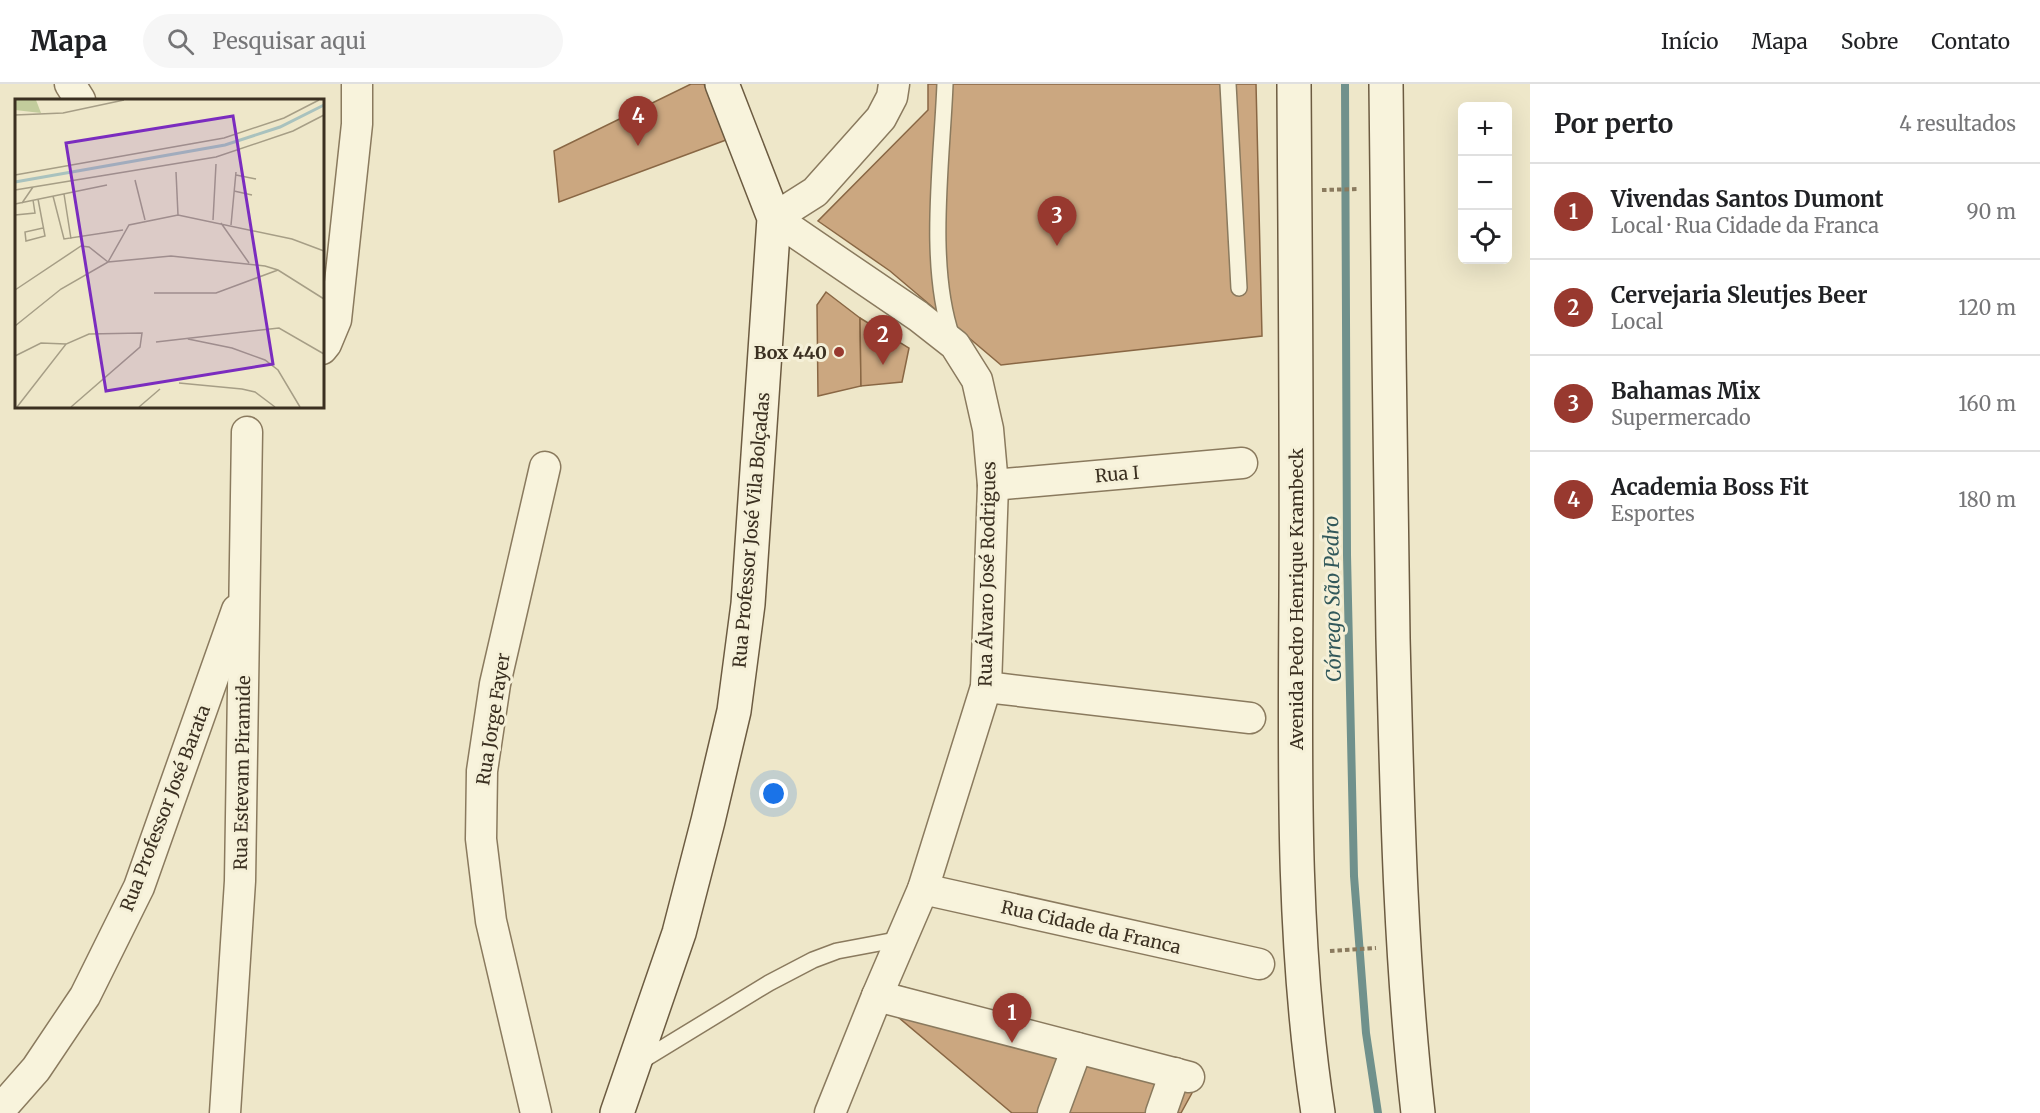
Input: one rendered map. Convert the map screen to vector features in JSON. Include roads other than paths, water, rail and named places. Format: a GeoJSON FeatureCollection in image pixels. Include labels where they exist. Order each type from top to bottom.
{"type":"FeatureCollection","features":[{"type":"Feature","properties":{"kind":"main road"},"geometry":{"type":"LineString","coordinates":[[722,84],[774,218]]}},
{"type":"Feature","properties":{"kind":"main road","name":"Avenida Pedro Henrique Krambeck"},"geometry":{"type":"LineString","coordinates":[[1294,84],[1297,447],[1295,752],[1303,973],[1318,1113]]}},
{"type":"Feature","properties":{"kind":"main road"},"geometry":{"type":"LineString","coordinates":[[1386,84],[1396,785],[1410,1039],[1418,1113]]}},
{"type":"Feature","properties":{"kind":"main road","name":"Rua Professor José Vila Bolçadas"},"geometry":{"type":"LineString","coordinates":[[617,1113],[679,933],[734,711],[748,604],[774,218]]}},
{"type":"Feature","properties":{"kind":"street"},"geometry":{"type":"LineString","coordinates":[[70,84],[79,99]]}},
{"type":"Feature","properties":{"kind":"street"},"geometry":{"type":"LineString","coordinates":[[324,346],[336,320],[357,124],[357,84]]}},
{"type":"Feature","properties":{"kind":"street"},"geometry":{"type":"LineString","coordinates":[[774,218],[815,192],[867,135],[887,108],[894,84]]}},
{"type":"Feature","properties":{"kind":"street","name":"Rua Álvaro José Rodrigues"},"geometry":{"type":"LineString","coordinates":[[774,218],[918,316],[955,345],[977,380],[988,429],[993,485],[986,687],[923,889],[830,1113]]}},
{"type":"Feature","properties":{"kind":"street","name":"Rua Estevam Piramide"},"geometry":{"type":"LineString","coordinates":[[225,1113],[240,881],[248,432]]}},
{"type":"Feature","properties":{"kind":"street","name":"Rua I"},"geometry":{"type":"LineString","coordinates":[[993,485],[1242,463]]}},
{"type":"Feature","properties":{"kind":"street","name":"Rua Jorge Fayer"},"geometry":{"type":"LineString","coordinates":[[536,1113],[492,921],[481,839],[481,817],[482,771],[495,684],[545,467]]}},
{"type":"Feature","properties":{"kind":"street","name":"Rua Professor José Barata"},"geometry":{"type":"LineString","coordinates":[[0,1110],[36,1069],[85,996],[139,887],[245,584]]}},
{"type":"Feature","properties":{"kind":"street"},"geometry":{"type":"LineString","coordinates":[[986,687],[1250,718]]}},
{"type":"Feature","properties":{"kind":"street","name":"Rua Cidade da Franca"},"geometry":{"type":"LineString","coordinates":[[923,889],[1259,964]]}},
{"type":"Feature","properties":{"kind":"street"},"geometry":{"type":"LineString","coordinates":[[877,996],[1182,1075],[1161,1113]]}},
{"type":"Feature","properties":{"kind":"street"},"geometry":{"type":"LineString","coordinates":[[1053,1113],[1077,1048]]}},
{"type":"Feature","properties":{"kind":"lane"},"geometry":{"type":"LineString","coordinates":[[945,84],[939,254],[941,296],[955,345]]}},
{"type":"Feature","properties":{"kind":"lane"},"geometry":{"type":"LineString","coordinates":[[1228,84],[1239,288]]}},
{"type":"Feature","properties":{"kind":"lane"},"geometry":{"type":"LineString","coordinates":[[634,1066],[769,982],[813,960],[837,951],[901,939]]}},
{"type":"Feature","properties":{"kind":"waterway","name":"Córrego São Pedro"},"geometry":{"type":"LineString","coordinates":[[1345,84],[1347,555],[1354,876],[1366,1033],[1378,1113]]}},
{"type":"Feature","properties":{"kind":"place","name":"Academia Boss Fit"},"geometry":{"type":"Point","coordinates":[638,146]}},
{"type":"Feature","properties":{"kind":"place","name":"Bahamas Mix"},"geometry":{"type":"Point","coordinates":[1057,246]}},
{"type":"Feature","properties":{"kind":"place","name":"Box 440"},"geometry":{"type":"Point","coordinates":[839,352]}},
{"type":"Feature","properties":{"kind":"place","name":"Cervejaria Sleutjes Beer"},"geometry":{"type":"Point","coordinates":[883,365]}},
{"type":"Feature","properties":{"kind":"place","name":"Vivendas Santos Dumont"},"geometry":{"type":"Point","coordinates":[1012,1043]}}]}
